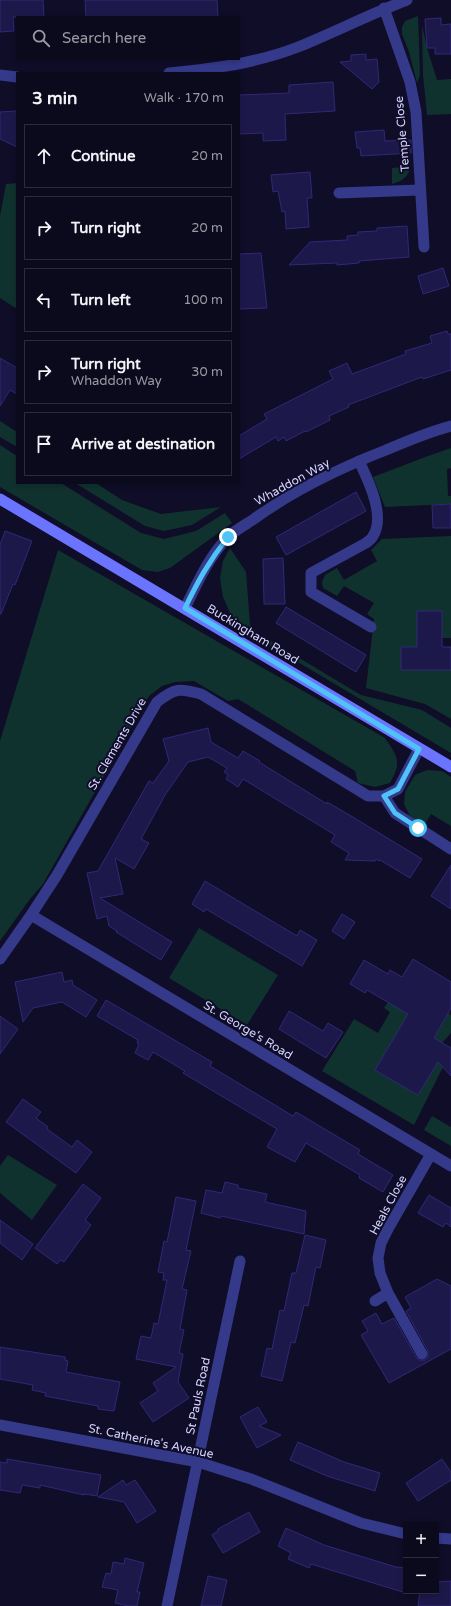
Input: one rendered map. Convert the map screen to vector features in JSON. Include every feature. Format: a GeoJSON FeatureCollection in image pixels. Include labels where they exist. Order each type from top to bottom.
{"type":"FeatureCollection","features":[{"type":"Feature","properties":{"kind":"main road","name":"Buckingham Road"},"geometry":{"type":"LineString","coordinates":[[0,499],[451,767]]}},
{"type":"Feature","properties":{"kind":"street"},"geometry":{"type":"LineString","coordinates":[[178,72],[205,69],[258,59],[297,47],[384,8],[407,0]]}},
{"type":"Feature","properties":{"kind":"street","name":"Temple Close"},"geometry":{"type":"LineString","coordinates":[[384,8],[410,82],[416,112],[419,190],[424,247]]}},
{"type":"Feature","properties":{"kind":"street"},"geometry":{"type":"LineString","coordinates":[[0,75],[16,78]]}},
{"type":"Feature","properties":{"kind":"street"},"geometry":{"type":"LineString","coordinates":[[339,193],[419,190]]}},
{"type":"Feature","properties":{"kind":"street","name":"Whaddon Way"},"geometry":{"type":"LineString","coordinates":[[185,608],[210,559],[228,537],[267,510],[359,461],[430,432],[451,426]]}},
{"type":"Feature","properties":{"kind":"street"},"geometry":{"type":"LineString","coordinates":[[359,461],[378,510],[377,526],[373,536],[366,543],[311,573],[311,592],[371,627]]}},
{"type":"Feature","properties":{"kind":"street","name":"St. Clements Drive"},"geometry":{"type":"LineString","coordinates":[[0,959],[57,875],[157,702],[170,691],[185,689],[201,694],[368,796],[384,796]]}},
{"type":"Feature","properties":{"kind":"street"},"geometry":{"type":"LineString","coordinates":[[419,749],[398,789],[384,796],[395,813],[451,849]]}},
{"type":"Feature","properties":{"kind":"street","name":"St. George's Road"},"geometry":{"type":"LineString","coordinates":[[31,915],[451,1166]]}},
{"type":"Feature","properties":{"kind":"street","name":"Heals Close"},"geometry":{"type":"LineString","coordinates":[[422,1354],[388,1293],[380,1273],[378,1258],[381,1243],[431,1154]]}},
{"type":"Feature","properties":{"kind":"street","name":"St Pauls Road"},"geometry":{"type":"LineString","coordinates":[[167,1606],[240,1261]]}},
{"type":"Feature","properties":{"kind":"street"},"geometry":{"type":"LineString","coordinates":[[375,1301],[388,1293]]}},
{"type":"Feature","properties":{"kind":"street","name":"St. Catherine's Avenue"},"geometry":{"type":"LineString","coordinates":[[0,1425],[198,1462],[251,1479],[362,1523],[403,1533]]}},
{"type":"Feature","properties":{"kind":"street"},"geometry":{"type":"LineString","coordinates":[[439,1538],[451,1539]]}},
{"type":"Feature","properties":{"kind":"green space"},"geometry":{"type":"Polygon","coordinates":[[[418,16],[420,75],[417,83],[409,52],[402,34],[402,27],[405,21],[418,16]]]}},
{"type":"Feature","properties":{"kind":"green space"},"geometry":{"type":"Polygon","coordinates":[[[422,25],[427,48],[437,80],[451,79],[451,114],[427,115],[423,75],[422,25]]]}},
{"type":"Feature","properties":{"kind":"green space"},"geometry":{"type":"Polygon","coordinates":[[[411,166],[404,178],[392,184],[392,168],[411,166]]]}},
{"type":"Feature","properties":{"kind":"green space"},"geometry":{"type":"Polygon","coordinates":[[[16,183],[16,308],[0,298],[0,216],[6,184],[16,183]]]}},
{"type":"Feature","properties":{"kind":"green space"},"geometry":{"type":"Polygon","coordinates":[[[0,421],[16,431],[16,446],[0,437],[0,421]]]}},
{"type":"Feature","properties":{"kind":"green space"},"geometry":{"type":"Polygon","coordinates":[[[0,445],[16,455],[16,484],[63,484],[141,533],[164,539],[196,531],[225,513],[232,523],[170,568],[158,572],[142,570],[0,487],[0,445]]]}},
{"type":"Feature","properties":{"kind":"green space"},"geometry":{"type":"Polygon","coordinates":[[[451,448],[451,468],[447,469],[448,496],[451,496],[451,504],[385,507],[373,477],[451,448]]]}},
{"type":"Feature","properties":{"kind":"green space"},"geometry":{"type":"Polygon","coordinates":[[[77,484],[98,484],[122,500],[161,514],[221,507],[192,525],[164,531],[145,526],[77,484]]]}},
{"type":"Feature","properties":{"kind":"green space"},"geometry":{"type":"Polygon","coordinates":[[[451,536],[451,638],[442,638],[442,611],[417,611],[417,638],[423,647],[401,647],[401,670],[451,670],[451,719],[425,704],[366,688],[374,619],[367,614],[374,603],[344,586],[337,596],[323,588],[322,582],[325,575],[337,568],[344,580],[377,561],[371,550],[382,539],[451,536]]]}},
{"type":"Feature","properties":{"kind":"green space"},"geometry":{"type":"Polygon","coordinates":[[[230,548],[246,572],[250,624],[256,632],[361,695],[422,710],[451,728],[451,753],[249,633],[231,615],[223,597],[220,578],[223,561],[230,548]]]}},
{"type":"Feature","properties":{"kind":"green space"},"geometry":{"type":"Polygon","coordinates":[[[58,550],[385,738],[393,750],[397,760],[396,770],[390,783],[375,787],[358,783],[355,771],[238,699],[228,701],[194,681],[175,682],[162,686],[149,696],[43,884],[30,899],[0,941],[0,741],[58,550]]]}},
{"type":"Feature","properties":{"kind":"green space"},"geometry":{"type":"Polygon","coordinates":[[[427,770],[442,771],[451,777],[451,826],[431,814],[424,826],[410,816],[404,804],[405,792],[415,775],[427,770]]]}},
{"type":"Feature","properties":{"kind":"green space"},"geometry":{"type":"Polygon","coordinates":[[[199,928],[278,975],[247,1025],[169,978],[199,928]]]}},
{"type":"Feature","properties":{"kind":"green space"},"geometry":{"type":"Polygon","coordinates":[[[388,1002],[416,1019],[375,1070],[418,1095],[444,1052],[449,1055],[414,1125],[322,1071],[354,1019],[378,1033],[390,1012],[384,1008],[388,1002]]]}},
{"type":"Feature","properties":{"kind":"green space"},"geometry":{"type":"Polygon","coordinates":[[[448,1013],[451,1015],[451,1033],[442,1043],[419,1029],[438,1031],[448,1013]]]}},
{"type":"Feature","properties":{"kind":"green space"},"geometry":{"type":"Polygon","coordinates":[[[432,1116],[451,1127],[451,1146],[424,1130],[432,1116]]]}},
{"type":"Feature","properties":{"kind":"green space"},"geometry":{"type":"Polygon","coordinates":[[[8,1155],[57,1185],[32,1220],[0,1193],[0,1166],[8,1155]]]}},
{"type":"Feature","properties":{"kind":"building"},"geometry":{"type":"Polygon","coordinates":[[[0,0],[43,0],[44,16],[13,17],[14,31],[0,32],[0,0]]]}},
{"type":"Feature","properties":{"kind":"building"},"geometry":{"type":"Polygon","coordinates":[[[85,0],[217,0],[218,16],[86,16],[85,0]]]}},
{"type":"Feature","properties":{"kind":"building"},"geometry":{"type":"Polygon","coordinates":[[[441,18],[441,25],[451,24],[451,54],[435,54],[435,48],[427,48],[425,19],[441,18]]]}},
{"type":"Feature","properties":{"kind":"building"},"geometry":{"type":"Polygon","coordinates":[[[366,54],[366,60],[377,59],[379,82],[372,89],[340,62],[351,61],[351,55],[366,54]]]}},
{"type":"Feature","properties":{"kind":"building"},"geometry":{"type":"Polygon","coordinates":[[[333,82],[335,111],[285,114],[286,140],[263,141],[263,133],[240,134],[240,95],[289,93],[289,85],[333,82]]]}},
{"type":"Feature","properties":{"kind":"building"},"geometry":{"type":"Polygon","coordinates":[[[16,111],[16,147],[0,139],[0,112],[16,111]]]}},
{"type":"Feature","properties":{"kind":"building"},"geometry":{"type":"Polygon","coordinates":[[[384,130],[385,141],[411,140],[411,153],[361,156],[360,148],[357,148],[355,132],[384,130]]]}},
{"type":"Feature","properties":{"kind":"building"},"geometry":{"type":"Polygon","coordinates":[[[310,172],[312,198],[307,198],[309,227],[286,229],[285,211],[282,212],[278,191],[273,192],[271,175],[310,172]]]}},
{"type":"Feature","properties":{"kind":"building"},"geometry":{"type":"Polygon","coordinates":[[[407,226],[409,257],[359,261],[359,263],[337,265],[337,263],[289,265],[310,242],[347,240],[347,236],[358,235],[358,232],[377,231],[377,228],[407,226]]]}},
{"type":"Feature","properties":{"kind":"building"},"geometry":{"type":"Polygon","coordinates":[[[261,253],[267,308],[240,309],[240,254],[261,253]]]}},
{"type":"Feature","properties":{"kind":"building"},"geometry":{"type":"Polygon","coordinates":[[[443,268],[449,286],[423,294],[418,276],[443,268]]]}},
{"type":"Feature","properties":{"kind":"building"},"geometry":{"type":"Polygon","coordinates":[[[447,331],[448,334],[451,334],[451,370],[423,379],[422,377],[348,405],[349,407],[329,416],[330,420],[306,432],[305,431],[286,441],[284,437],[278,441],[276,437],[240,458],[240,435],[267,419],[264,414],[333,379],[329,371],[347,363],[352,374],[406,354],[405,351],[432,343],[430,336],[447,331]]]}},
{"type":"Feature","properties":{"kind":"building"},"geometry":{"type":"Polygon","coordinates":[[[0,358],[16,367],[16,393],[10,390],[0,406],[0,358]]]}},
{"type":"Feature","properties":{"kind":"building"},"geometry":{"type":"Polygon","coordinates":[[[356,492],[366,511],[286,555],[276,537],[356,492]]]}},
{"type":"Feature","properties":{"kind":"building"},"geometry":{"type":"Polygon","coordinates":[[[451,504],[451,528],[433,528],[432,505],[451,504]]]}},
{"type":"Feature","properties":{"kind":"building"},"geometry":{"type":"Polygon","coordinates":[[[5,531],[32,541],[15,585],[13,584],[0,614],[0,545],[5,531]]]}},
{"type":"Feature","properties":{"kind":"building"},"geometry":{"type":"Polygon","coordinates":[[[283,558],[285,604],[264,604],[263,559],[283,558]]]}},
{"type":"Feature","properties":{"kind":"building"},"geometry":{"type":"Polygon","coordinates":[[[286,607],[366,655],[356,672],[276,623],[286,607]]]}},
{"type":"Feature","properties":{"kind":"building"},"geometry":{"type":"Polygon","coordinates":[[[417,611],[442,611],[442,647],[451,647],[451,670],[401,670],[401,647],[417,647],[417,611]]]}},
{"type":"Feature","properties":{"kind":"building"},"geometry":{"type":"Polygon","coordinates":[[[208,728],[211,742],[238,758],[243,751],[327,804],[327,802],[422,859],[410,878],[380,860],[345,860],[349,853],[331,842],[335,835],[243,779],[238,787],[226,779],[228,775],[224,772],[227,768],[208,757],[188,762],[165,795],[141,839],[149,843],[134,869],[115,858],[123,894],[100,898],[172,942],[161,960],[116,932],[117,931],[109,926],[107,916],[97,919],[87,873],[98,871],[149,781],[153,783],[169,761],[163,739],[208,728]]]}},
{"type":"Feature","properties":{"kind":"building"},"geometry":{"type":"Polygon","coordinates":[[[451,865],[451,909],[431,896],[451,865]]]}},
{"type":"Feature","properties":{"kind":"building"},"geometry":{"type":"Polygon","coordinates":[[[205,881],[297,936],[300,930],[317,940],[302,966],[206,909],[204,912],[192,904],[205,881]]]}},
{"type":"Feature","properties":{"kind":"building"},"geometry":{"type":"Polygon","coordinates":[[[342,914],[355,922],[344,939],[332,931],[342,914]]]}},
{"type":"Feature","properties":{"kind":"building"},"geometry":{"type":"Polygon","coordinates":[[[413,959],[451,982],[451,1008],[434,1038],[451,1048],[451,1076],[438,1062],[418,1095],[375,1070],[408,1014],[367,990],[365,993],[350,984],[364,960],[388,974],[390,970],[402,977],[413,959]]]}},
{"type":"Feature","properties":{"kind":"building"},"geometry":{"type":"Polygon","coordinates":[[[62,972],[64,982],[72,980],[73,985],[97,1000],[86,1017],[62,1002],[33,1008],[23,1022],[15,982],[62,972]]]}},
{"type":"Feature","properties":{"kind":"building"},"geometry":{"type":"Polygon","coordinates":[[[106,1000],[212,1062],[210,1066],[293,1116],[296,1112],[360,1150],[358,1154],[393,1175],[383,1192],[359,1178],[360,1175],[306,1143],[295,1162],[267,1147],[277,1129],[183,1073],[185,1071],[153,1052],[148,1060],[135,1053],[139,1044],[137,1043],[138,1040],[97,1016],[106,1000]]]}},
{"type":"Feature","properties":{"kind":"building"},"geometry":{"type":"Polygon","coordinates":[[[289,1011],[323,1031],[328,1023],[343,1032],[326,1058],[279,1029],[289,1011]]]}},
{"type":"Feature","properties":{"kind":"building"},"geometry":{"type":"Polygon","coordinates":[[[0,1016],[18,1029],[0,1054],[0,1016]]]}},
{"type":"Feature","properties":{"kind":"building"},"geometry":{"type":"Polygon","coordinates":[[[23,1099],[41,1112],[36,1118],[48,1127],[47,1129],[72,1147],[77,1140],[92,1152],[76,1173],[6,1122],[23,1099]]]}},
{"type":"Feature","properties":{"kind":"building"},"geometry":{"type":"Polygon","coordinates":[[[225,1182],[238,1185],[238,1188],[267,1194],[265,1202],[306,1211],[304,1234],[201,1213],[206,1190],[222,1193],[225,1182]]]}},
{"type":"Feature","properties":{"kind":"building"},"geometry":{"type":"Polygon","coordinates":[[[83,1184],[101,1198],[85,1220],[91,1225],[64,1262],[60,1260],[57,1264],[35,1248],[83,1184]]]}},
{"type":"Feature","properties":{"kind":"building"},"geometry":{"type":"Polygon","coordinates":[[[429,1195],[451,1208],[451,1227],[446,1223],[443,1227],[418,1213],[429,1195]]]}},
{"type":"Feature","properties":{"kind":"building"},"geometry":{"type":"Polygon","coordinates":[[[176,1197],[196,1201],[186,1250],[191,1251],[182,1289],[187,1290],[180,1329],[184,1330],[179,1353],[183,1354],[178,1382],[189,1398],[153,1422],[140,1403],[158,1391],[153,1383],[176,1367],[136,1359],[141,1336],[151,1338],[154,1323],[158,1324],[167,1280],[163,1280],[164,1273],[158,1272],[164,1241],[167,1242],[176,1197]]]}},
{"type":"Feature","properties":{"kind":"building"},"geometry":{"type":"Polygon","coordinates":[[[0,1220],[33,1244],[22,1260],[0,1243],[0,1220]]]}},
{"type":"Feature","properties":{"kind":"building"},"geometry":{"type":"Polygon","coordinates":[[[305,1235],[326,1240],[320,1268],[316,1267],[308,1306],[304,1305],[295,1343],[291,1342],[282,1381],[261,1376],[267,1348],[272,1349],[280,1310],[284,1311],[292,1273],[296,1273],[305,1235]]]}},
{"type":"Feature","properties":{"kind":"building"},"geometry":{"type":"Polygon","coordinates":[[[437,1279],[451,1286],[451,1349],[389,1383],[361,1335],[368,1331],[362,1321],[376,1313],[382,1324],[394,1318],[416,1357],[419,1360],[425,1360],[428,1357],[428,1351],[406,1311],[411,1308],[405,1297],[437,1279]]]}},
{"type":"Feature","properties":{"kind":"building"},"geometry":{"type":"Polygon","coordinates":[[[0,1347],[65,1357],[65,1360],[68,1361],[66,1372],[120,1382],[114,1411],[98,1409],[98,1406],[45,1396],[46,1393],[32,1390],[33,1385],[0,1379],[0,1347]]]}},
{"type":"Feature","properties":{"kind":"building"},"geometry":{"type":"Polygon","coordinates":[[[258,1407],[267,1422],[259,1426],[281,1435],[257,1448],[240,1417],[258,1407]]]}},
{"type":"Feature","properties":{"kind":"building"},"geometry":{"type":"Polygon","coordinates":[[[298,1442],[344,1462],[380,1473],[375,1491],[327,1476],[290,1460],[298,1442]]]}},
{"type":"Feature","properties":{"kind":"building"},"geometry":{"type":"Polygon","coordinates":[[[7,1459],[101,1475],[97,1496],[84,1495],[40,1485],[40,1488],[22,1485],[20,1493],[0,1490],[0,1462],[7,1463],[7,1459]]]}},
{"type":"Feature","properties":{"kind":"building"},"geometry":{"type":"Polygon","coordinates":[[[442,1459],[451,1472],[451,1480],[418,1501],[406,1483],[442,1459]]]}},
{"type":"Feature","properties":{"kind":"building"},"geometry":{"type":"Polygon","coordinates":[[[123,1480],[126,1485],[135,1480],[156,1511],[137,1523],[124,1502],[98,1497],[123,1480]]]}},
{"type":"Feature","properties":{"kind":"building"},"geometry":{"type":"Polygon","coordinates":[[[249,1512],[260,1532],[223,1553],[212,1535],[218,1531],[218,1529],[249,1512]]]}},
{"type":"Feature","properties":{"kind":"building"},"geometry":{"type":"Polygon","coordinates":[[[286,1528],[324,1545],[396,1567],[403,1568],[403,1592],[311,1564],[309,1568],[288,1559],[291,1553],[278,1546],[286,1528]]]}},
{"type":"Feature","properties":{"kind":"building"},"geometry":{"type":"Polygon","coordinates":[[[125,1558],[144,1563],[137,1592],[140,1592],[137,1606],[115,1603],[118,1590],[102,1587],[106,1573],[111,1574],[113,1562],[124,1564],[125,1558]]]}},
{"type":"Feature","properties":{"kind":"building"},"geometry":{"type":"Polygon","coordinates":[[[208,1576],[227,1580],[221,1606],[201,1606],[208,1576]]]}},
{"type":"Feature","properties":{"kind":"building"},"geometry":{"type":"Polygon","coordinates":[[[451,1581],[451,1606],[418,1606],[420,1594],[439,1594],[439,1582],[451,1581]]]}},
{"type":"Feature","properties":{"kind":"route"},"geometry":{"type":"LineString","coordinates":[[228,537],[210,559],[185,608],[419,749],[398,789],[384,796],[395,813],[418,828]]}}]}
